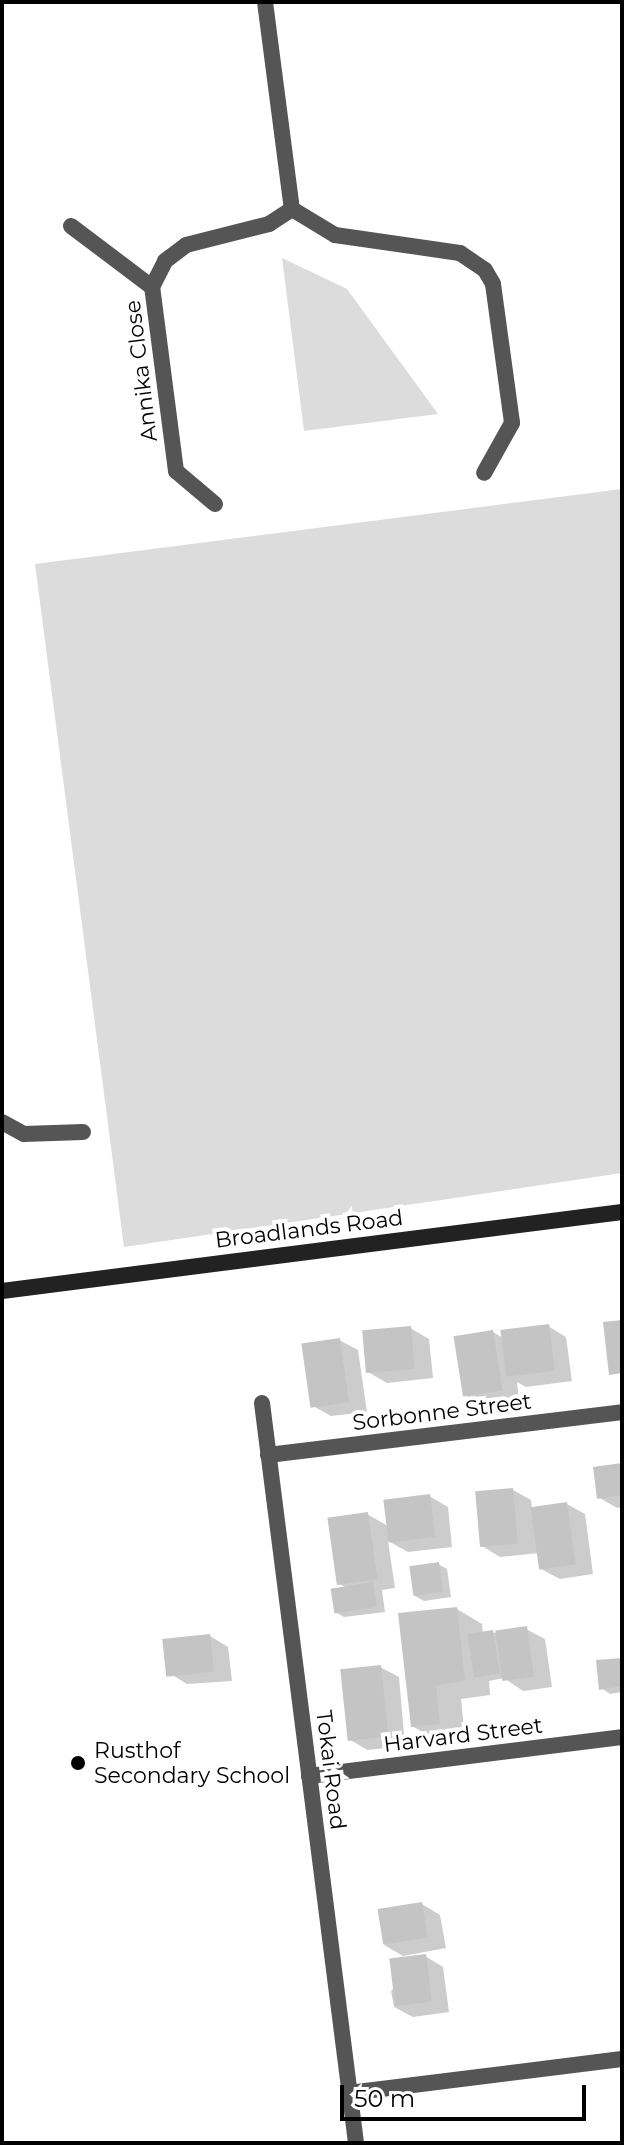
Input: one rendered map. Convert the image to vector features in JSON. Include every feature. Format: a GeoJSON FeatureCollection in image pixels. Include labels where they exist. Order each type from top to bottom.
{"type":"FeatureCollection","features":[{"type":"Feature","properties":{"kind":"main road","name":"Broadlands Road"},"geometry":{"type":"LineString","coordinates":[[2,1291],[622,1212]]}},
{"type":"Feature","properties":{"kind":"street"},"geometry":{"type":"LineString","coordinates":[[265,2],[292,209],[335,235],[460,253],[485,270],[493,284],[512,423],[484,473]]}},
{"type":"Feature","properties":{"kind":"street","name":"Annika Close"},"geometry":{"type":"LineString","coordinates":[[215,504],[176,471],[152,287],[165,261],[186,245],[269,224],[292,209]]}},
{"type":"Feature","properties":{"kind":"street"},"geometry":{"type":"LineString","coordinates":[[71,226],[152,287]]}},
{"type":"Feature","properties":{"kind":"street"},"geometry":{"type":"LineString","coordinates":[[2,1122],[24,1134],[83,1132]]}},
{"type":"Feature","properties":{"kind":"street","name":"Tokai Road"},"geometry":{"type":"LineString","coordinates":[[262,1403],[356,2143]]}},
{"type":"Feature","properties":{"kind":"street","name":"Sorbonne Street"},"geometry":{"type":"LineString","coordinates":[[268,1455],[622,1412]]}},
{"type":"Feature","properties":{"kind":"street","name":"Harvard Street"},"geometry":{"type":"LineString","coordinates":[[309,1776],[622,1737]]}},
{"type":"Feature","properties":{"kind":"street"},"geometry":{"type":"LineString","coordinates":[[349,2093],[622,2059]]}},
{"type":"Feature","properties":{"kind":"shaded area"},"geometry":{"type":"Polygon","coordinates":[[[282,258],[347,289],[438,414],[304,431],[282,258]]]}},
{"type":"Feature","properties":{"kind":"shaded area"},"geometry":{"type":"Polygon","coordinates":[[[622,489],[622,1173],[124,1247],[35,564],[622,489]]]}},
{"type":"Feature","properties":{"kind":"building"},"geometry":{"type":"Polygon","coordinates":[[[622,1320],[622,1373],[609,1375],[603,1322],[622,1320]]]}},
{"type":"Feature","properties":{"kind":"building"},"geometry":{"type":"Polygon","coordinates":[[[549,1324],[555,1371],[506,1377],[500,1330],[549,1324]]]}},
{"type":"Feature","properties":{"kind":"building"},"geometry":{"type":"Polygon","coordinates":[[[411,1326],[415,1369],[366,1373],[362,1330],[411,1326]]]}},
{"type":"Feature","properties":{"kind":"building"},"geometry":{"type":"Polygon","coordinates":[[[493,1330],[503,1390],[463,1397],[453,1336],[493,1330]]]}},
{"type":"Feature","properties":{"kind":"building"},"geometry":{"type":"Polygon","coordinates":[[[340,1338],[349,1402],[310,1408],[301,1343],[340,1338]]]}},
{"type":"Feature","properties":{"kind":"building"},"geometry":{"type":"Polygon","coordinates":[[[622,1463],[622,1495],[597,1499],[593,1467],[622,1463]]]}},
{"type":"Feature","properties":{"kind":"building"},"geometry":{"type":"Polygon","coordinates":[[[513,1488],[518,1544],[480,1547],[475,1491],[513,1488]]]}},
{"type":"Feature","properties":{"kind":"building"},"geometry":{"type":"Polygon","coordinates":[[[430,1494],[435,1537],[389,1542],[383,1500],[430,1494]]]}},
{"type":"Feature","properties":{"kind":"building"},"geometry":{"type":"Polygon","coordinates":[[[567,1502],[576,1564],[539,1570],[530,1507],[567,1502]]]}},
{"type":"Feature","properties":{"kind":"building"},"geometry":{"type":"Polygon","coordinates":[[[368,1512],[377,1579],[337,1585],[327,1518],[368,1512]]]}},
{"type":"Feature","properties":{"kind":"building"},"geometry":{"type":"Polygon","coordinates":[[[439,1562],[443,1592],[413,1596],[409,1566],[439,1562]]]}},
{"type":"Feature","properties":{"kind":"building"},"geometry":{"type":"Polygon","coordinates":[[[373,1582],[377,1607],[334,1613],[331,1589],[373,1582]]]}},
{"type":"Feature","properties":{"kind":"building"},"geometry":{"type":"Polygon","coordinates":[[[457,1607],[465,1681],[436,1685],[440,1724],[411,1727],[398,1613],[457,1607]]]}},
{"type":"Feature","properties":{"kind":"building"},"geometry":{"type":"Polygon","coordinates":[[[527,1626],[534,1677],[502,1681],[495,1630],[527,1626]]]}},
{"type":"Feature","properties":{"kind":"building"},"geometry":{"type":"Polygon","coordinates":[[[493,1630],[500,1673],[474,1678],[467,1634],[493,1630]]]}},
{"type":"Feature","properties":{"kind":"building"},"geometry":{"type":"Polygon","coordinates":[[[210,1634],[214,1672],[166,1677],[162,1639],[210,1634]]]}},
{"type":"Feature","properties":{"kind":"building"},"geometry":{"type":"Polygon","coordinates":[[[622,1658],[622,1686],[599,1690],[596,1660],[622,1658]]]}},
{"type":"Feature","properties":{"kind":"building"},"geometry":{"type":"Polygon","coordinates":[[[381,1665],[389,1737],[348,1741],[340,1669],[381,1665]]]}},
{"type":"Feature","properties":{"kind":"building"},"geometry":{"type":"Polygon","coordinates":[[[422,1902],[428,1938],[383,1945],[378,1909],[422,1902]]]}},
{"type":"Feature","properties":{"kind":"building"},"geometry":{"type":"Polygon","coordinates":[[[426,1954],[432,2002],[395,2006],[389,1959],[426,1954]]]}},
{"type":"Feature","properties":{"kind":"place","name":"Rusthof Secondary School"},"geometry":{"type":"Point","coordinates":[78,1763]}}]}
